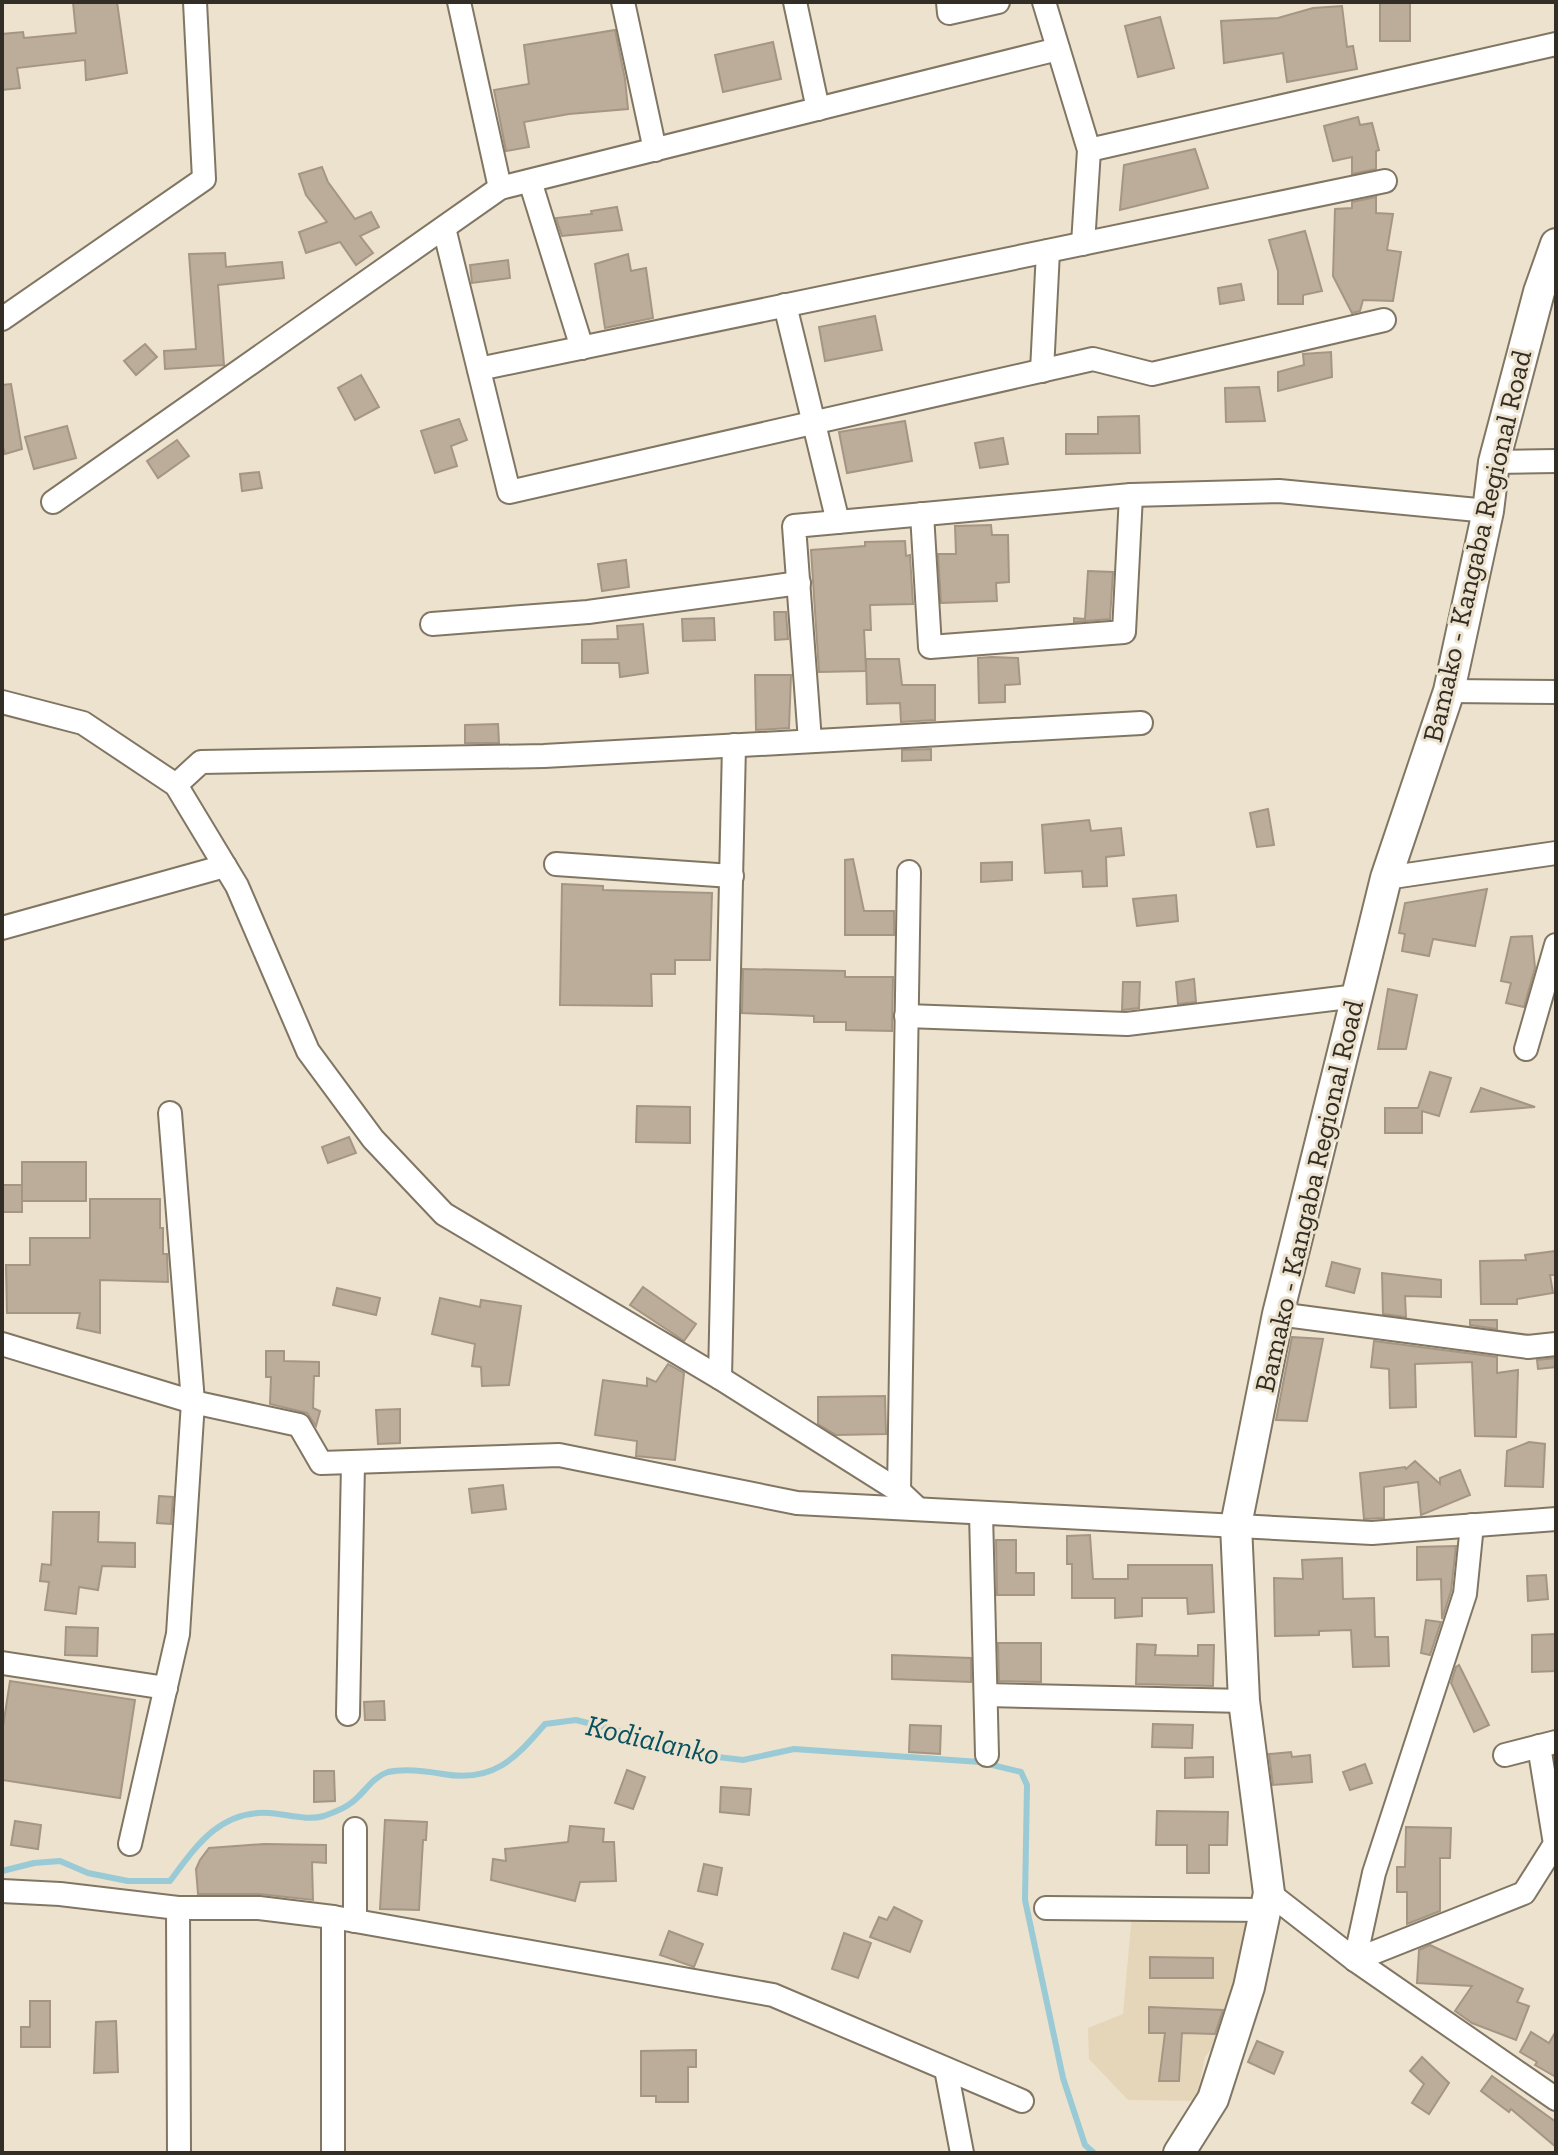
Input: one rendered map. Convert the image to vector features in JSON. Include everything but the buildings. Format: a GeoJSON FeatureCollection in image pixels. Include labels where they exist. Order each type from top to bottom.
{"type":"FeatureCollection","features":[{"type":"Feature","properties":{"kind":"street"},"geometry":{"type":"LineString","coordinates":[[2,319],[204,179],[195,2]]}},
{"type":"Feature","properties":{"kind":"street"},"geometry":{"type":"LineString","coordinates":[[459,2],[500,188]]}},
{"type":"Feature","properties":{"kind":"street"},"geometry":{"type":"LineString","coordinates":[[623,2],[655,150]]}},
{"type":"Feature","properties":{"kind":"street"},"geometry":{"type":"LineString","coordinates":[[795,2],[818,109]]}},
{"type":"Feature","properties":{"kind":"street"},"geometry":{"type":"LineString","coordinates":[[948,2],[949,13],[998,2]]}},
{"type":"Feature","properties":{"kind":"street"},"geometry":{"type":"LineString","coordinates":[[1044,2],[1089,150],[1083,244]]}},
{"type":"Feature","properties":{"kind":"street"},"geometry":{"type":"LineString","coordinates":[[1089,150],[1556,44]]}},
{"type":"Feature","properties":{"kind":"street"},"geometry":{"type":"LineString","coordinates":[[53,502],[500,188],[1058,49]]}},
{"type":"Feature","properties":{"kind":"street"},"geometry":{"type":"LineString","coordinates":[[530,181],[582,348]]}},
{"type":"Feature","properties":{"kind":"street"},"geometry":{"type":"LineString","coordinates":[[479,369],[1385,181]]}},
{"type":"Feature","properties":{"kind":"street"},"geometry":{"type":"LineString","coordinates":[[444,228],[509,492],[1093,359],[1152,374],[1384,320]]}},
{"type":"Feature","properties":{"kind":"street","name":"Bamako - Kangaba Regional Road"},"geometry":{"type":"LineString","coordinates":[[1179,2153],[1213,2099],[1249,1987],[1267,1901],[1244,1701],[1236,1525],[1278,1314],[1386,878],[1449,691],[1488,511],[1494,462],[1548,292],[1556,244]]}},
{"type":"Feature","properties":{"kind":"street"},"geometry":{"type":"LineString","coordinates":[[1042,371],[1048,251]]}},
{"type":"Feature","properties":{"kind":"street"},"geometry":{"type":"LineString","coordinates":[[785,305],[838,522]]}},
{"type":"Feature","properties":{"kind":"street"},"geometry":{"type":"LineString","coordinates":[[1494,462],[1556,461]]}},
{"type":"Feature","properties":{"kind":"street"},"geometry":{"type":"LineString","coordinates":[[810,741],[794,526],[1131,495],[1279,491],[1488,511]]}},
{"type":"Feature","properties":{"kind":"street"},"geometry":{"type":"LineString","coordinates":[[922,514],[930,647],[1124,632],[1131,495]]}},
{"type":"Feature","properties":{"kind":"street"},"geometry":{"type":"LineString","coordinates":[[432,624],[588,612],[799,583]]}},
{"type":"Feature","properties":{"kind":"street"},"geometry":{"type":"LineString","coordinates":[[1449,691],[1556,692]]}},
{"type":"Feature","properties":{"kind":"street"},"geometry":{"type":"LineString","coordinates":[[2,702],[83,723],[176,785],[237,886],[308,1051],[373,1139],[444,1214],[720,1378],[899,1491],[918,1509]]}},
{"type":"Feature","properties":{"kind":"street"},"geometry":{"type":"LineString","coordinates":[[176,785],[201,762],[544,756],[1141,723]]}},
{"type":"Feature","properties":{"kind":"street"},"geometry":{"type":"LineString","coordinates":[[720,1378],[734,745]]}},
{"type":"Feature","properties":{"kind":"street"},"geometry":{"type":"LineString","coordinates":[[1386,878],[1556,853]]}},
{"type":"Feature","properties":{"kind":"street"},"geometry":{"type":"LineString","coordinates":[[556,864],[732,876]]}},
{"type":"Feature","properties":{"kind":"street"},"geometry":{"type":"LineString","coordinates":[[2,928],[225,866]]}},
{"type":"Feature","properties":{"kind":"street"},"geometry":{"type":"LineString","coordinates":[[899,1491],[909,872]]}},
{"type":"Feature","properties":{"kind":"street"},"geometry":{"type":"LineString","coordinates":[[1526,1049],[1546,1012],[1556,945]]}},
{"type":"Feature","properties":{"kind":"street"},"geometry":{"type":"LineString","coordinates":[[906,1016],[1127,1024],[1357,996]]}},
{"type":"Feature","properties":{"kind":"street"},"geometry":{"type":"LineString","coordinates":[[130,1844],[178,1634],[193,1402],[170,1113]]}},
{"type":"Feature","properties":{"kind":"street"},"geometry":{"type":"LineString","coordinates":[[1278,1314],[1528,1347],[1556,1344]]}},
{"type":"Feature","properties":{"kind":"street"},"geometry":{"type":"LineString","coordinates":[[2,1344],[193,1402],[299,1425],[321,1463],[559,1455],[797,1503],[1372,1533],[1556,1519]]}},
{"type":"Feature","properties":{"kind":"street"},"geometry":{"type":"LineString","coordinates":[[348,1714],[353,1464]]}},
{"type":"Feature","properties":{"kind":"street"},"geometry":{"type":"LineString","coordinates":[[981,1513],[987,1755]]}},
{"type":"Feature","properties":{"kind":"street"},"geometry":{"type":"LineString","coordinates":[[1355,1960],[1374,1873],[1465,1594],[1472,1525]]}},
{"type":"Feature","properties":{"kind":"street"},"geometry":{"type":"LineString","coordinates":[[2,1663],[166,1688]]}},
{"type":"Feature","properties":{"kind":"street"},"geometry":{"type":"LineString","coordinates":[[986,1695],[1244,1701]]}},
{"type":"Feature","properties":{"kind":"street"},"geometry":{"type":"LineString","coordinates":[[1355,1960],[1524,1893],[1555,1844],[1548,1744],[1505,1755]]}},
{"type":"Feature","properties":{"kind":"street"},"geometry":{"type":"LineString","coordinates":[[333,2153],[344,1919],[355,1829]]}},
{"type":"Feature","properties":{"kind":"street"},"geometry":{"type":"LineString","coordinates":[[2,1891],[60,1894],[178,1908],[259,1908],[344,1919],[773,1995],[1022,2101]]}},
{"type":"Feature","properties":{"kind":"street"},"geometry":{"type":"LineString","coordinates":[[1046,1908],[1267,1901],[1556,2099]]}},
{"type":"Feature","properties":{"kind":"street"},"geometry":{"type":"LineString","coordinates":[[178,1908],[179,2153]]}},
{"type":"Feature","properties":{"kind":"street"},"geometry":{"type":"LineString","coordinates":[[946,2069],[962,2153]]}},
{"type":"Feature","properties":{"kind":"shaded area"},"geometry":{"type":"Polygon","coordinates":[[[1132,1914],[1250,1923],[1228,2027],[1205,2057],[1196,2101],[1128,2100],[1089,2059],[1088,2028],[1123,2014],[1132,1914]]]}},
{"type":"Feature","properties":{"kind":"waterway","name":"Kodialanko"},"geometry":{"type":"LineString","coordinates":[[2,1871],[34,1863],[60,1861],[88,1873],[128,1881],[170,1881],[200,1843],[237,1817],[269,1813],[303,1818],[324,1816],[348,1805],[388,1772],[416,1770],[476,1775],[502,1766],[513,1758],[545,1724],[576,1720],[635,1735],[684,1753],[743,1760],[794,1749],[980,1762],[1021,1772],[1027,1785],[1025,1900],[1063,2078],[1085,2145],[1094,2153]]}}]}
